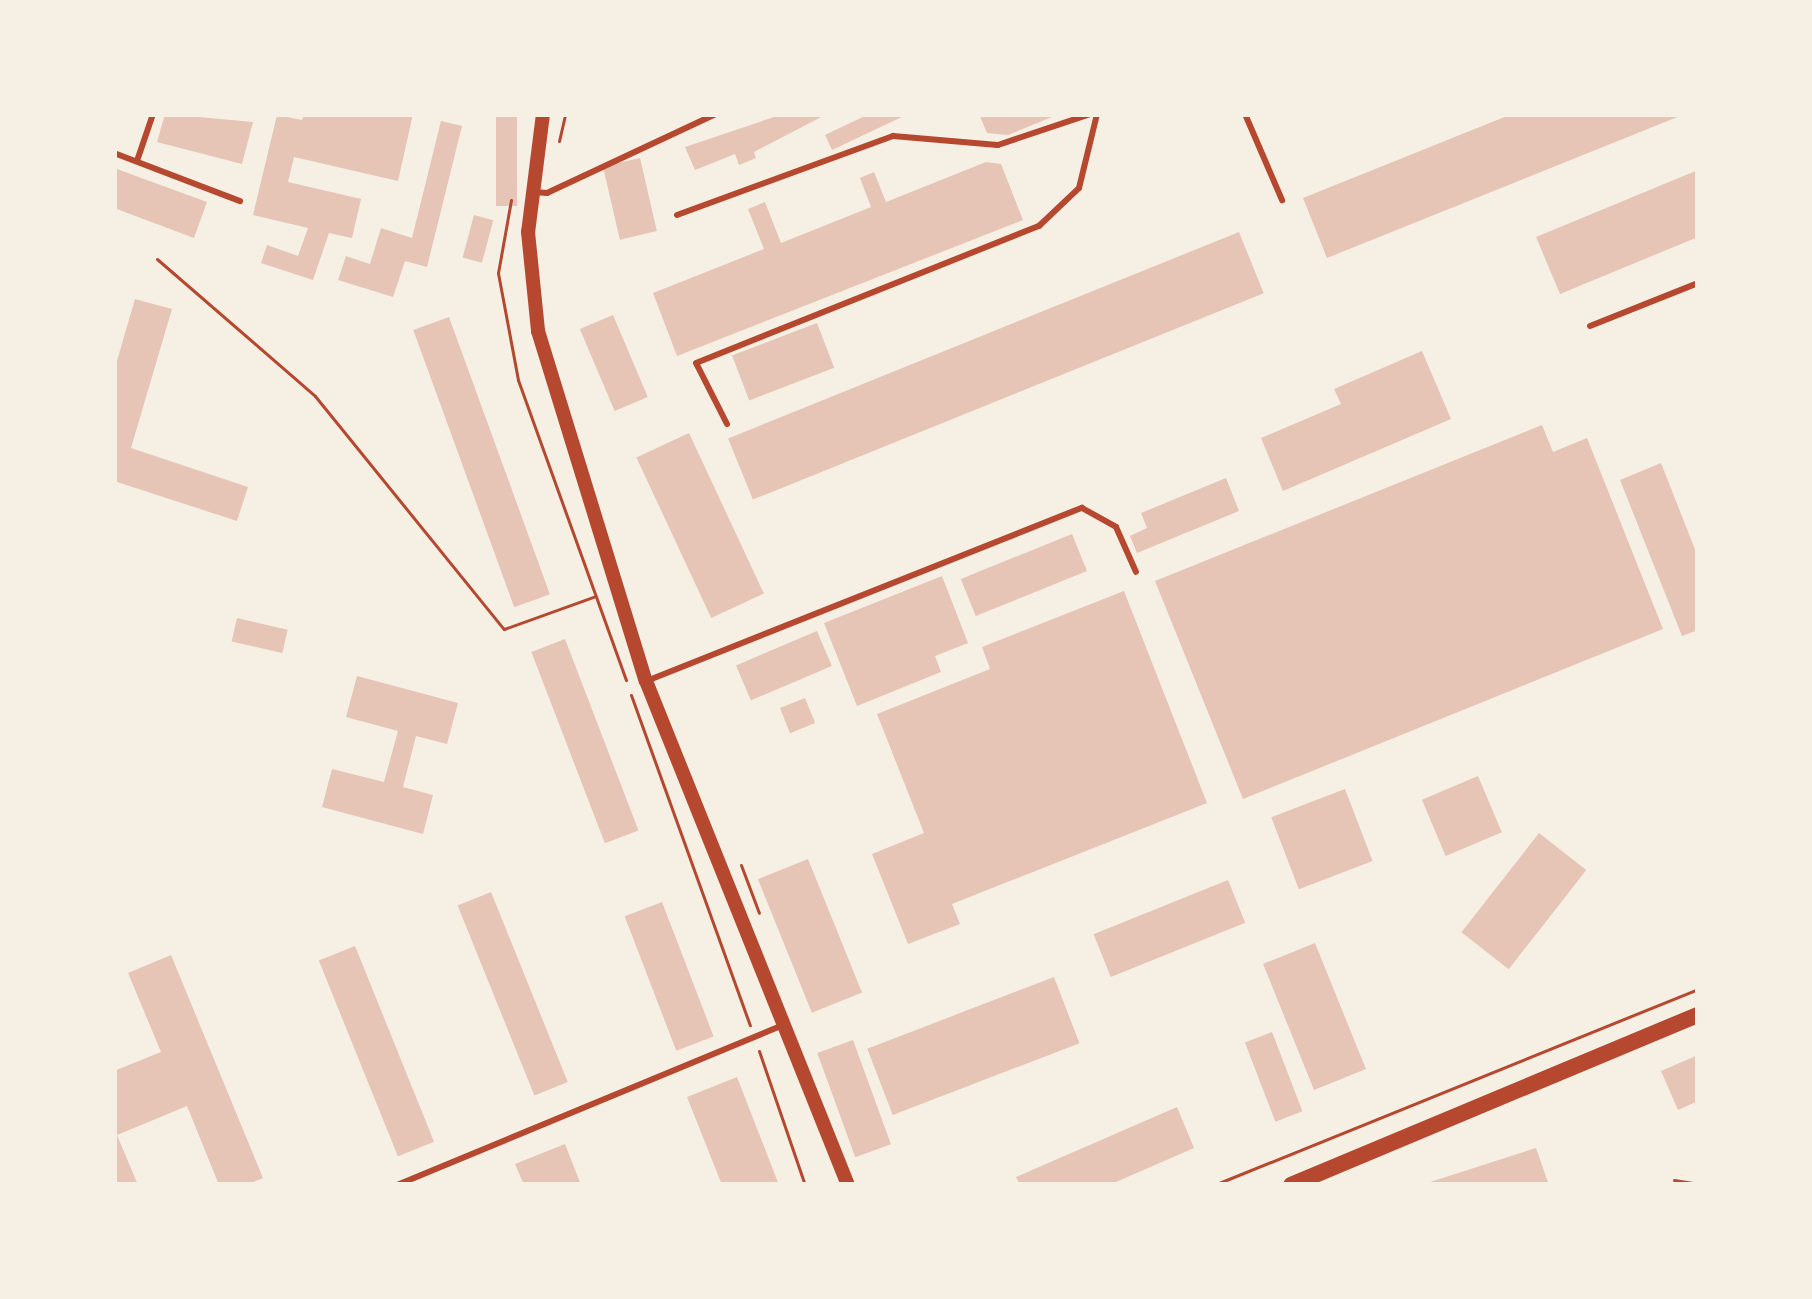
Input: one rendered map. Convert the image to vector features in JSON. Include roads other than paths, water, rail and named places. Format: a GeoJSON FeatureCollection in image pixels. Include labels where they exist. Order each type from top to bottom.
{"type":"FeatureCollection","features":[{"type":"Feature","properties":{"kind":"main road"},"geometry":{"type":"LineString","coordinates":[[1291,1185],[1698,1015]]}},
{"type":"Feature","properties":{"kind":"street"},"geometry":{"type":"LineString","coordinates":[[543,114],[531,191],[530,278],[538,332],[646,681],[848,1185]]}},
{"type":"Feature","properties":{"kind":"lane"},"geometry":{"type":"LineString","coordinates":[[138,158],[153,114]]}},
{"type":"Feature","properties":{"kind":"lane"},"geometry":{"type":"LineString","coordinates":[[531,191],[547,193],[716,114]]}},
{"type":"Feature","properties":{"kind":"lane"},"geometry":{"type":"LineString","coordinates":[[677,215],[893,136],[998,146],[1094,114],[1079,188],[1039,226],[696,363],[727,424]]}},
{"type":"Feature","properties":{"kind":"lane"},"geometry":{"type":"LineString","coordinates":[[1245,114],[1282,200]]}},
{"type":"Feature","properties":{"kind":"lane"},"geometry":{"type":"LineString","coordinates":[[114,153],[138,158],[240,201]]}},
{"type":"Feature","properties":{"kind":"lane"},"geometry":{"type":"LineString","coordinates":[[1590,326],[1698,283]]}},
{"type":"Feature","properties":{"kind":"lane"},"geometry":{"type":"LineString","coordinates":[[646,681],[1070,510],[1107,517],[1136,572]]}},
{"type":"Feature","properties":{"kind":"lane"},"geometry":{"type":"LineString","coordinates":[[398,1185],[781,1026]]}}]}
